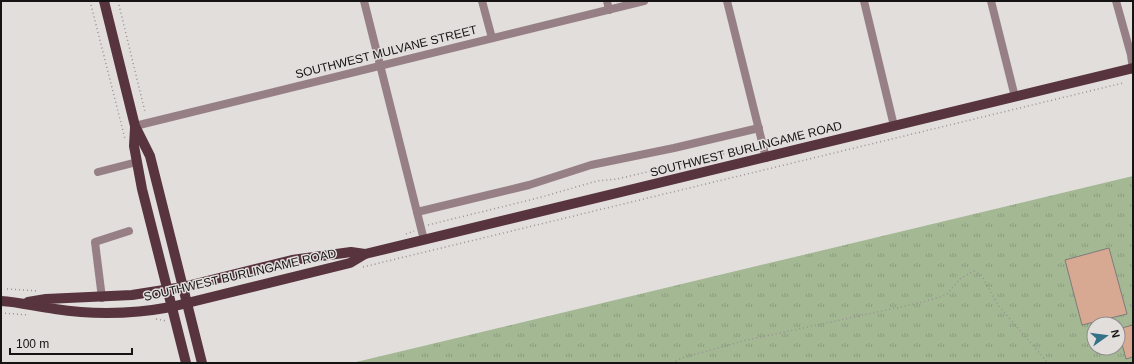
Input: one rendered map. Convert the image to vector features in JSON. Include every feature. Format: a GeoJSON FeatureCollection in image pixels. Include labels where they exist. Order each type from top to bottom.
{"type":"FeatureCollection","features":[{"type":"Feature","properties":{"kind":"main road"},"geometry":{"type":"LineString","coordinates":[[104,1],[135,126],[150,156],[202,363]]}},
{"type":"Feature","properties":{"kind":"main road","name":"SOUTHWEST BURLINGAME ROAD"},"geometry":{"type":"LineString","coordinates":[[1,301],[23,303],[56,310],[97,313],[145,312],[172,307],[350,263],[365,254],[1133,69]]}},
{"type":"Feature","properties":{"kind":"main road"},"geometry":{"type":"LineString","coordinates":[[135,126],[134,146],[137,162],[166,290],[172,307],[186,363]]}},
{"type":"Feature","properties":{"kind":"main road","name":"SOUTHWEST BURLINGAME ROAD"},"geometry":{"type":"LineString","coordinates":[[23,303],[46,299],[102,298],[166,290],[292,260],[351,252],[365,254]]}},
{"type":"Feature","properties":{"kind":"street"},"geometry":{"type":"LineString","coordinates":[[364,1],[424,240]]}},
{"type":"Feature","properties":{"kind":"street"},"geometry":{"type":"LineString","coordinates":[[482,1],[492,38]]}},
{"type":"Feature","properties":{"kind":"street"},"geometry":{"type":"LineString","coordinates":[[607,1],[609,10]]}},
{"type":"Feature","properties":{"kind":"street","name":"SOUTHWEST MULVANE STREET"},"geometry":{"type":"LineString","coordinates":[[135,126],[644,1]]}},
{"type":"Feature","properties":{"kind":"street"},"geometry":{"type":"LineString","coordinates":[[727,1],[766,158]]}},
{"type":"Feature","properties":{"kind":"street"},"geometry":{"type":"LineString","coordinates":[[864,1],[894,126]]}},
{"type":"Feature","properties":{"kind":"street"},"geometry":{"type":"LineString","coordinates":[[991,1],[1015,97]]}},
{"type":"Feature","properties":{"kind":"street"},"geometry":{"type":"LineString","coordinates":[[1116,1],[1131,55],[1133,69]]}},
{"type":"Feature","properties":{"kind":"street"},"geometry":{"type":"LineString","coordinates":[[417,212],[529,185],[591,165],[674,148],[758,128]]}},
{"type":"Feature","properties":{"kind":"street"},"geometry":{"type":"LineString","coordinates":[[98,172],[137,162]]}},
{"type":"Feature","properties":{"kind":"street"},"geometry":{"type":"LineString","coordinates":[[102,298],[95,242],[129,231]]}},
{"type":"Feature","properties":{"kind":"path"},"geometry":{"type":"LineString","coordinates":[[90,1],[126,141]]}},
{"type":"Feature","properties":{"kind":"path"},"geometry":{"type":"LineString","coordinates":[[118,1],[146,112]]}},
{"type":"Feature","properties":{"kind":"path"},"geometry":{"type":"LineString","coordinates":[[401,235],[421,228],[597,181],[617,179],[754,147]]}},
{"type":"Feature","properties":{"kind":"path"},"geometry":{"type":"LineString","coordinates":[[672,363],[682,358],[748,340],[919,303],[946,295],[961,278],[974,271],[982,276],[998,305],[1048,363]]}},
{"type":"Feature","properties":{"kind":"path"},"geometry":{"type":"LineString","coordinates":[[7,289],[39,290]]}},
{"type":"Feature","properties":{"kind":"green space"},"geometry":{"type":"Polygon","coordinates":[[[1133,176],[1133,363],[352,363],[1133,176]]]}},
{"type":"Feature","properties":{"kind":"building"},"geometry":{"type":"Polygon","coordinates":[[[1109,248],[1127,314],[1119,316],[1086,316],[1086,324],[1082,325],[1065,260],[1109,248]]]}},
{"type":"Feature","properties":{"kind":"building"},"geometry":{"type":"Polygon","coordinates":[[[1133,325],[1133,357],[1126,359],[1125,356],[1126,327],[1133,325]]]}}]}
